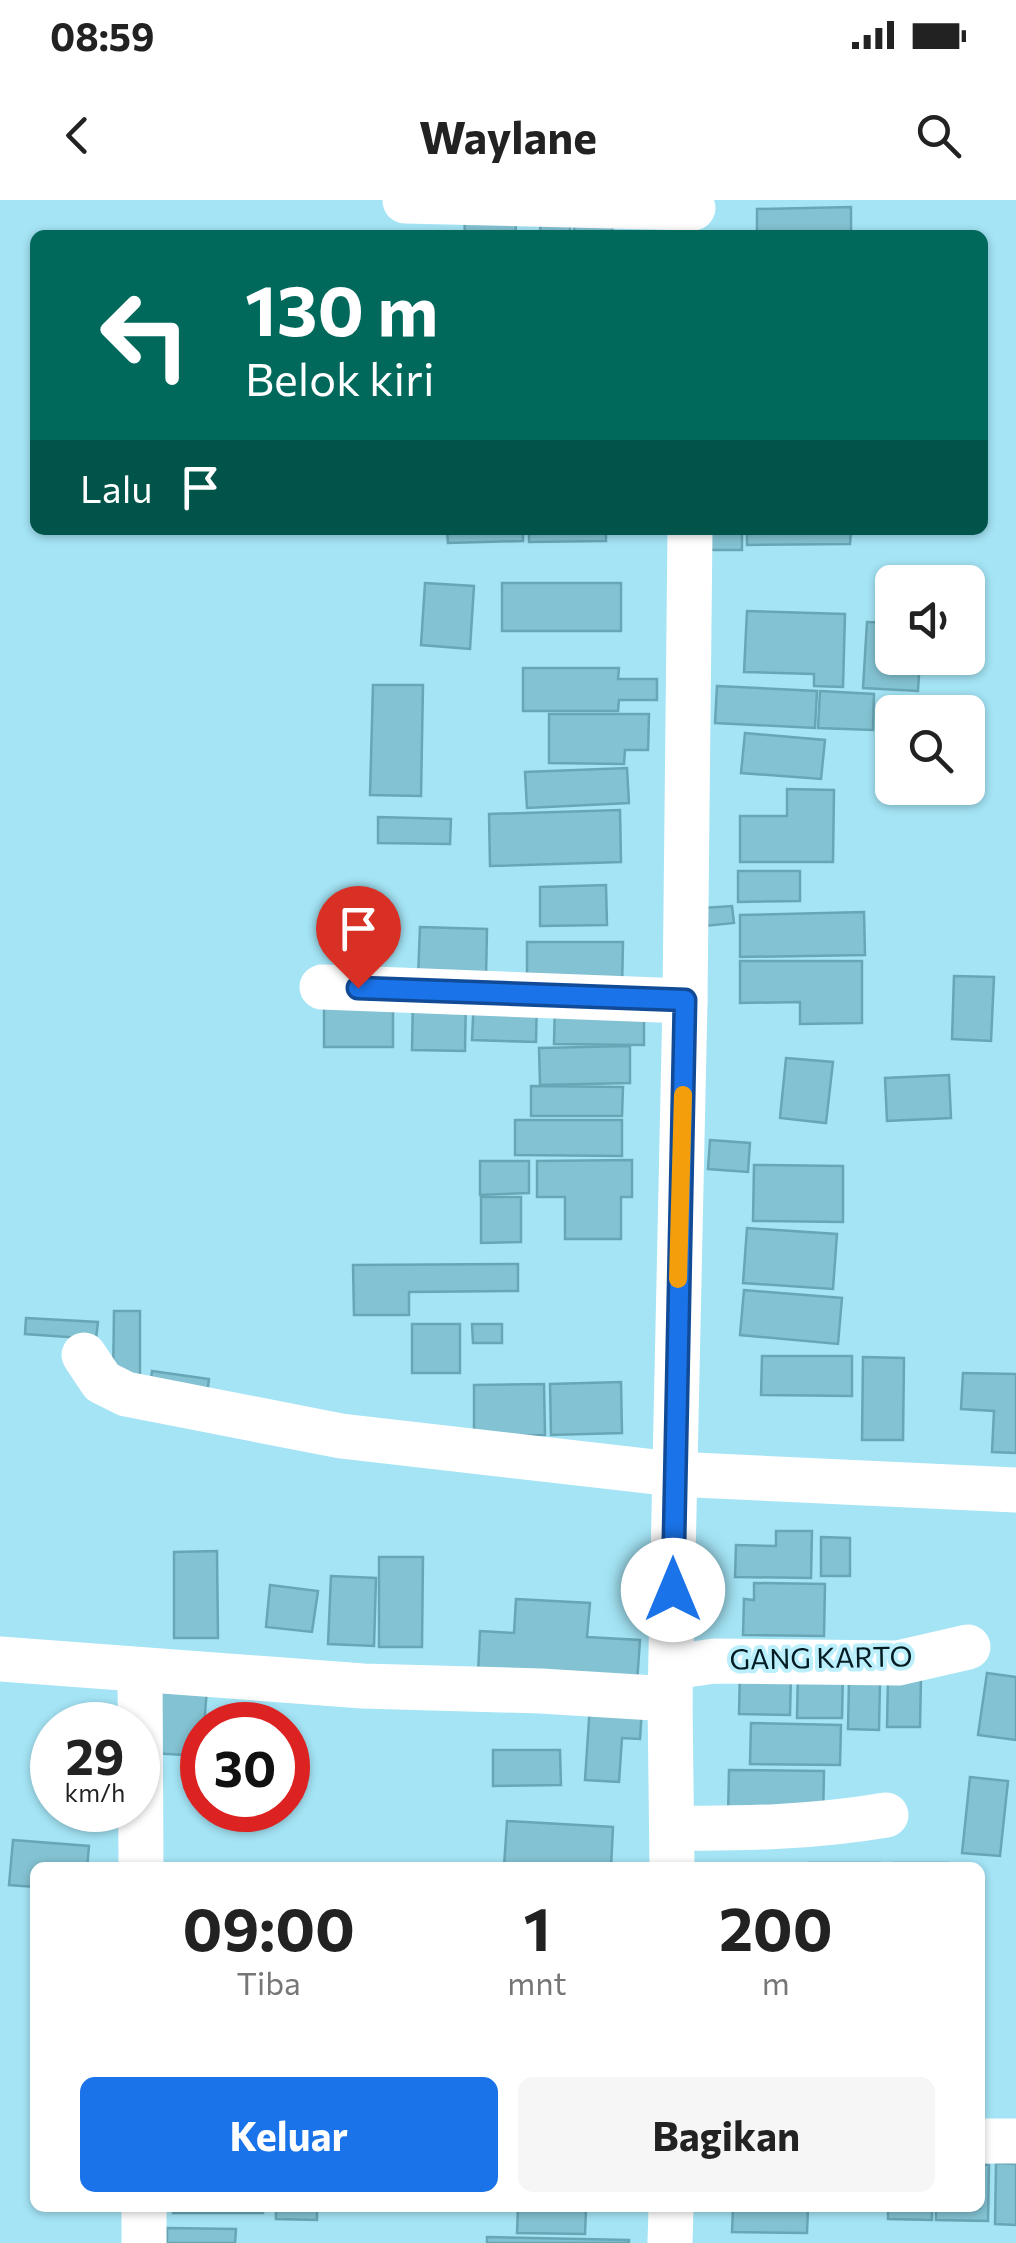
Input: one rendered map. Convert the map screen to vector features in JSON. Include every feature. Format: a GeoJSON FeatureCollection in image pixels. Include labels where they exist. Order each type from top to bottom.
{"type":"FeatureCollection","features":[{"type":"Feature","properties":{"kind":"street"},"geometry":{"type":"LineString","coordinates":[[405,200],[693,214]]}},
{"type":"Feature","properties":{"kind":"street"},"geometry":{"type":"LineString","coordinates":[[690,535],[674,1474],[672,1848],[752,1830],[831,1824],[886,1814]]}},
{"type":"Feature","properties":{"kind":"street"},"geometry":{"type":"LineString","coordinates":[[322,987],[685,1000]]}},
{"type":"Feature","properties":{"kind":"street"},"geometry":{"type":"LineString","coordinates":[[84,1355],[102,1382],[126,1394],[342,1436],[674,1474],[1016,1490]]}},
{"type":"Feature","properties":{"kind":"street","name":"GANG KARTO"},"geometry":{"type":"LineString","coordinates":[[0,1659],[363,1686],[541,1690],[672,1683],[714,1660],[898,1663],[968,1647]]}},
{"type":"Feature","properties":{"kind":"street"},"geometry":{"type":"LineString","coordinates":[[140,1670],[141,1862]]}},
{"type":"Feature","properties":{"kind":"street"},"geometry":{"type":"LineString","coordinates":[[985,2141],[1016,2141]]}},
{"type":"Feature","properties":{"kind":"street"},"geometry":{"type":"LineString","coordinates":[[144,2212],[144,2243]]}},
{"type":"Feature","properties":{"kind":"street"},"geometry":{"type":"LineString","coordinates":[[670,2243],[671,2212]]}},
{"type":"Feature","properties":{"kind":"building"},"geometry":{"type":"Polygon","coordinates":[[[851,207],[851,230],[757,230],[757,209],[851,207]]]}},
{"type":"Feature","properties":{"kind":"building"},"geometry":{"type":"Polygon","coordinates":[[[515,208],[516,230],[465,230],[464,211],[515,208]]]}},
{"type":"Feature","properties":{"kind":"building"},"geometry":{"type":"Polygon","coordinates":[[[541,211],[570,211],[570,230],[540,230],[541,211]]]}},
{"type":"Feature","properties":{"kind":"building"},"geometry":{"type":"Polygon","coordinates":[[[575,211],[613,212],[612,230],[574,230],[575,211]]]}},
{"type":"Feature","properties":{"kind":"building"},"geometry":{"type":"Polygon","coordinates":[[[447,535],[523,535],[523,541],[448,543],[447,535]]]}},
{"type":"Feature","properties":{"kind":"building"},"geometry":{"type":"Polygon","coordinates":[[[529,535],[606,535],[606,541],[529,542],[529,535]]]}},
{"type":"Feature","properties":{"kind":"building"},"geometry":{"type":"Polygon","coordinates":[[[693,535],[742,535],[742,550],[693,550],[693,535]]]}},
{"type":"Feature","properties":{"kind":"building"},"geometry":{"type":"Polygon","coordinates":[[[747,535],[851,535],[850,544],[747,545],[747,535]]]}},
{"type":"Feature","properties":{"kind":"building"},"geometry":{"type":"Polygon","coordinates":[[[425,583],[474,586],[470,649],[421,645],[425,583]]]}},
{"type":"Feature","properties":{"kind":"building"},"geometry":{"type":"Polygon","coordinates":[[[502,583],[621,583],[621,631],[502,631],[502,583]]]}},
{"type":"Feature","properties":{"kind":"building"},"geometry":{"type":"Polygon","coordinates":[[[747,611],[845,614],[843,687],[814,686],[814,674],[744,672],[747,611]]]}},
{"type":"Feature","properties":{"kind":"building"},"geometry":{"type":"Polygon","coordinates":[[[867,622],[875,622],[875,675],[919,675],[918,691],[863,688],[867,622]]]}},
{"type":"Feature","properties":{"kind":"building"},"geometry":{"type":"Polygon","coordinates":[[[523,668],[619,668],[618,679],[657,679],[657,700],[619,700],[618,711],[523,711],[523,668]]]}},
{"type":"Feature","properties":{"kind":"building"},"geometry":{"type":"Polygon","coordinates":[[[373,685],[423,685],[421,796],[370,795],[373,685]]]}},
{"type":"Feature","properties":{"kind":"building"},"geometry":{"type":"Polygon","coordinates":[[[717,686],[817,691],[815,728],[715,723],[717,686]]]}},
{"type":"Feature","properties":{"kind":"building"},"geometry":{"type":"Polygon","coordinates":[[[820,691],[874,694],[873,730],[818,728],[820,691]]]}},
{"type":"Feature","properties":{"kind":"building"},"geometry":{"type":"Polygon","coordinates":[[[549,714],[649,714],[648,750],[625,750],[624,764],[549,763],[549,714]]]}},
{"type":"Feature","properties":{"kind":"building"},"geometry":{"type":"Polygon","coordinates":[[[745,733],[825,740],[821,779],[741,773],[745,733]]]}},
{"type":"Feature","properties":{"kind":"building"},"geometry":{"type":"Polygon","coordinates":[[[627,768],[629,803],[527,808],[525,772],[627,768]]]}},
{"type":"Feature","properties":{"kind":"building"},"geometry":{"type":"Polygon","coordinates":[[[787,789],[834,790],[833,862],[740,862],[740,816],[787,816],[787,789]]]}},
{"type":"Feature","properties":{"kind":"building"},"geometry":{"type":"Polygon","coordinates":[[[620,810],[621,862],[490,866],[489,814],[620,810]]]}},
{"type":"Feature","properties":{"kind":"building"},"geometry":{"type":"Polygon","coordinates":[[[378,817],[451,819],[450,844],[378,843],[378,817]]]}},
{"type":"Feature","properties":{"kind":"building"},"geometry":{"type":"Polygon","coordinates":[[[738,871],[800,871],[800,901],[738,902],[738,871]]]}},
{"type":"Feature","properties":{"kind":"building"},"geometry":{"type":"Polygon","coordinates":[[[606,885],[607,925],[540,926],[540,887],[606,885]]]}},
{"type":"Feature","properties":{"kind":"building"},"geometry":{"type":"Polygon","coordinates":[[[732,906],[734,923],[705,926],[703,908],[732,906]]]}},
{"type":"Feature","properties":{"kind":"building"},"geometry":{"type":"Polygon","coordinates":[[[864,912],[865,955],[740,957],[740,915],[864,912]]]}},
{"type":"Feature","properties":{"kind":"building"},"geometry":{"type":"Polygon","coordinates":[[[420,927],[487,929],[486,979],[418,978],[420,927]]]}},
{"type":"Feature","properties":{"kind":"building"},"geometry":{"type":"Polygon","coordinates":[[[527,942],[623,942],[622,990],[527,976],[527,942]]]}},
{"type":"Feature","properties":{"kind":"building"},"geometry":{"type":"Polygon","coordinates":[[[740,961],[862,961],[862,1023],[800,1024],[800,1002],[740,1003],[740,961]]]}},
{"type":"Feature","properties":{"kind":"building"},"geometry":{"type":"Polygon","coordinates":[[[954,976],[994,977],[991,1041],[952,1039],[954,976]]]}},
{"type":"Feature","properties":{"kind":"building"},"geometry":{"type":"Polygon","coordinates":[[[413,994],[466,995],[465,1051],[412,1050],[413,994]]]}},
{"type":"Feature","properties":{"kind":"building"},"geometry":{"type":"Polygon","coordinates":[[[474,996],[537,997],[536,1042],[472,1040],[474,996]]]}},
{"type":"Feature","properties":{"kind":"building"},"geometry":{"type":"Polygon","coordinates":[[[324,997],[393,997],[393,1047],[324,1047],[324,997]]]}},
{"type":"Feature","properties":{"kind":"building"},"geometry":{"type":"Polygon","coordinates":[[[555,1002],[644,1002],[644,1045],[554,1044],[555,1002]]]}},
{"type":"Feature","properties":{"kind":"building"},"geometry":{"type":"Polygon","coordinates":[[[630,1046],[630,1083],[540,1085],[539,1048],[630,1046]]]}},
{"type":"Feature","properties":{"kind":"building"},"geometry":{"type":"Polygon","coordinates":[[[786,1058],[833,1062],[826,1123],[780,1118],[786,1058]]]}},
{"type":"Feature","properties":{"kind":"building"},"geometry":{"type":"Polygon","coordinates":[[[949,1075],[951,1118],[887,1121],[885,1078],[949,1075]]]}},
{"type":"Feature","properties":{"kind":"building"},"geometry":{"type":"Polygon","coordinates":[[[531,1086],[623,1087],[622,1116],[531,1116],[531,1086]]]}},
{"type":"Feature","properties":{"kind":"building"},"geometry":{"type":"Polygon","coordinates":[[[515,1120],[622,1120],[622,1156],[515,1155],[515,1120]]]}},
{"type":"Feature","properties":{"kind":"building"},"geometry":{"type":"Polygon","coordinates":[[[710,1140],[750,1143],[748,1172],[708,1169],[710,1140]]]}},
{"type":"Feature","properties":{"kind":"building"},"geometry":{"type":"Polygon","coordinates":[[[632,1160],[632,1197],[621,1197],[621,1239],[565,1239],[565,1197],[537,1197],[537,1161],[632,1160]]]}},
{"type":"Feature","properties":{"kind":"building"},"geometry":{"type":"Polygon","coordinates":[[[480,1161],[529,1161],[529,1193],[480,1195],[480,1161]]]}},
{"type":"Feature","properties":{"kind":"building"},"geometry":{"type":"Polygon","coordinates":[[[754,1165],[843,1166],[843,1222],[753,1221],[754,1165]]]}},
{"type":"Feature","properties":{"kind":"building"},"geometry":{"type":"Polygon","coordinates":[[[481,1197],[521,1197],[521,1242],[481,1243],[481,1197]]]}},
{"type":"Feature","properties":{"kind":"building"},"geometry":{"type":"Polygon","coordinates":[[[747,1228],[837,1234],[833,1289],[743,1283],[747,1228]]]}},
{"type":"Feature","properties":{"kind":"building"},"geometry":{"type":"Polygon","coordinates":[[[518,1264],[518,1291],[409,1292],[409,1315],[354,1315],[353,1265],[518,1264]]]}},
{"type":"Feature","properties":{"kind":"building"},"geometry":{"type":"Polygon","coordinates":[[[744,1290],[842,1298],[838,1344],[740,1335],[744,1290]]]}},
{"type":"Feature","properties":{"kind":"building"},"geometry":{"type":"Polygon","coordinates":[[[114,1311],[140,1311],[140,1381],[113,1382],[114,1311]]]}},
{"type":"Feature","properties":{"kind":"building"},"geometry":{"type":"Polygon","coordinates":[[[26,1318],[98,1322],[96,1339],[25,1334],[26,1318]]]}},
{"type":"Feature","properties":{"kind":"building"},"geometry":{"type":"Polygon","coordinates":[[[412,1324],[460,1324],[460,1373],[412,1373],[412,1324]]]}},
{"type":"Feature","properties":{"kind":"building"},"geometry":{"type":"Polygon","coordinates":[[[472,1324],[502,1324],[502,1343],[473,1343],[472,1324]]]}},
{"type":"Feature","properties":{"kind":"building"},"geometry":{"type":"Polygon","coordinates":[[[762,1356],[852,1356],[852,1396],[761,1395],[762,1356]]]}},
{"type":"Feature","properties":{"kind":"building"},"geometry":{"type":"Polygon","coordinates":[[[863,1357],[904,1358],[903,1440],[862,1440],[863,1357]]]}},
{"type":"Feature","properties":{"kind":"building"},"geometry":{"type":"Polygon","coordinates":[[[152,1371],[209,1379],[206,1402],[149,1394],[152,1371]]]}},
{"type":"Feature","properties":{"kind":"building"},"geometry":{"type":"Polygon","coordinates":[[[963,1373],[1016,1374],[1016,1453],[992,1452],[994,1411],[961,1409],[963,1373]]]}},
{"type":"Feature","properties":{"kind":"building"},"geometry":{"type":"Polygon","coordinates":[[[621,1382],[622,1433],[551,1435],[550,1384],[621,1382]]]}},
{"type":"Feature","properties":{"kind":"building"},"geometry":{"type":"Polygon","coordinates":[[[544,1384],[545,1435],[474,1437],[474,1385],[544,1384]]]}},
{"type":"Feature","properties":{"kind":"building"},"geometry":{"type":"Polygon","coordinates":[[[776,1531],[812,1531],[811,1578],[735,1577],[736,1545],[776,1546],[776,1531]]]}},
{"type":"Feature","properties":{"kind":"building"},"geometry":{"type":"Polygon","coordinates":[[[821,1537],[850,1538],[850,1576],[821,1576],[821,1537]]]}},
{"type":"Feature","properties":{"kind":"building"},"geometry":{"type":"Polygon","coordinates":[[[217,1551],[218,1638],[174,1638],[174,1552],[217,1551]]]}},
{"type":"Feature","properties":{"kind":"building"},"geometry":{"type":"Polygon","coordinates":[[[379,1557],[423,1557],[422,1647],[379,1647],[379,1557]]]}},
{"type":"Feature","properties":{"kind":"building"},"geometry":{"type":"Polygon","coordinates":[[[331,1576],[376,1578],[374,1646],[328,1644],[331,1576]]]}},
{"type":"Feature","properties":{"kind":"building"},"geometry":{"type":"Polygon","coordinates":[[[754,1583],[825,1584],[824,1636],[743,1635],[744,1599],[754,1600],[754,1583]]]}},
{"type":"Feature","properties":{"kind":"building"},"geometry":{"type":"Polygon","coordinates":[[[270,1585],[318,1591],[312,1632],[266,1627],[270,1585]]]}},
{"type":"Feature","properties":{"kind":"building"},"geometry":{"type":"Polygon","coordinates":[[[516,1599],[590,1603],[587,1637],[640,1640],[637,1683],[478,1674],[480,1631],[514,1633],[516,1599]]]}},
{"type":"Feature","properties":{"kind":"building"},"geometry":{"type":"Polygon","coordinates":[[[740,1671],[791,1672],[790,1715],[739,1714],[740,1671]]]}},
{"type":"Feature","properties":{"kind":"building"},"geometry":{"type":"Polygon","coordinates":[[[798,1671],[843,1672],[842,1718],[797,1718],[798,1671]]]}},
{"type":"Feature","properties":{"kind":"building"},"geometry":{"type":"Polygon","coordinates":[[[987,1673],[1016,1677],[1016,1740],[978,1735],[987,1673]]]}},
{"type":"Feature","properties":{"kind":"building"},"geometry":{"type":"Polygon","coordinates":[[[888,1677],[921,1677],[920,1727],[887,1727],[888,1677]]]}},
{"type":"Feature","properties":{"kind":"building"},"geometry":{"type":"Polygon","coordinates":[[[849,1681],[880,1682],[879,1730],[848,1729],[849,1681]]]}},
{"type":"Feature","properties":{"kind":"building"},"geometry":{"type":"Polygon","coordinates":[[[156,1684],[207,1687],[206,1702],[180,1702],[180,1755],[160,1754],[160,1702],[155,1702],[156,1684]]]}},
{"type":"Feature","properties":{"kind":"building"},"geometry":{"type":"Polygon","coordinates":[[[590,1704],[642,1707],[640,1739],[622,1738],[619,1782],[585,1780],[590,1704]]]}},
{"type":"Feature","properties":{"kind":"building"},"geometry":{"type":"Polygon","coordinates":[[[751,1723],[841,1725],[840,1765],[750,1764],[751,1723]]]}},
{"type":"Feature","properties":{"kind":"building"},"geometry":{"type":"Polygon","coordinates":[[[493,1750],[560,1750],[561,1785],[493,1786],[493,1750]]]}},
{"type":"Feature","properties":{"kind":"building"},"geometry":{"type":"Polygon","coordinates":[[[729,1770],[824,1771],[823,1820],[728,1819],[729,1770]]]}},
{"type":"Feature","properties":{"kind":"building"},"geometry":{"type":"Polygon","coordinates":[[[970,1777],[1008,1781],[1000,1856],[962,1853],[970,1777]]]}},
{"type":"Feature","properties":{"kind":"building"},"geometry":{"type":"Polygon","coordinates":[[[507,1821],[613,1827],[611,1862],[504,1862],[507,1821]]]}},
{"type":"Feature","properties":{"kind":"building"},"geometry":{"type":"Polygon","coordinates":[[[13,1840],[89,1846],[88,1862],[30,1862],[30,1887],[9,1885],[13,1840]]]}},
{"type":"Feature","properties":{"kind":"building"},"geometry":{"type":"Polygon","coordinates":[[[996,2163],[1016,2164],[1016,2225],[995,2224],[996,2163]]]}},
{"type":"Feature","properties":{"kind":"building"},"geometry":{"type":"Polygon","coordinates":[[[985,2165],[989,2165],[988,2221],[936,2220],[936,2212],[985,2212],[985,2165]]]}},
{"type":"Feature","properties":{"kind":"building"},"geometry":{"type":"Polygon","coordinates":[[[173,2212],[263,2212],[263,2213],[173,2212]]]}},
{"type":"Feature","properties":{"kind":"building"},"geometry":{"type":"Polygon","coordinates":[[[276,2212],[317,2212],[317,2220],[276,2219],[276,2212]]]}},
{"type":"Feature","properties":{"kind":"building"},"geometry":{"type":"Polygon","coordinates":[[[518,2212],[586,2212],[585,2234],[517,2233],[518,2212]]]}},
{"type":"Feature","properties":{"kind":"building"},"geometry":{"type":"Polygon","coordinates":[[[733,2212],[808,2212],[807,2233],[732,2232],[733,2212]]]}},
{"type":"Feature","properties":{"kind":"building"},"geometry":{"type":"Polygon","coordinates":[[[888,2212],[932,2212],[932,2220],[888,2219],[888,2212]]]}},
{"type":"Feature","properties":{"kind":"building"},"geometry":{"type":"Polygon","coordinates":[[[167,2228],[236,2229],[235,2243],[167,2243],[167,2228]]]}},
{"type":"Feature","properties":{"kind":"building"},"geometry":{"type":"Polygon","coordinates":[[[487,2237],[629,2240],[629,2243],[487,2243],[487,2237]]]}},
{"type":"Feature","properties":{"kind":"slow traffic"},"geometry":{"type":"LineString","coordinates":[[678,1279],[683,1095]]}},
{"type":"Feature","properties":{"kind":"route"},"geometry":{"type":"LineString","coordinates":[[358,988],[685,1000],[673,1590]]}}]}
